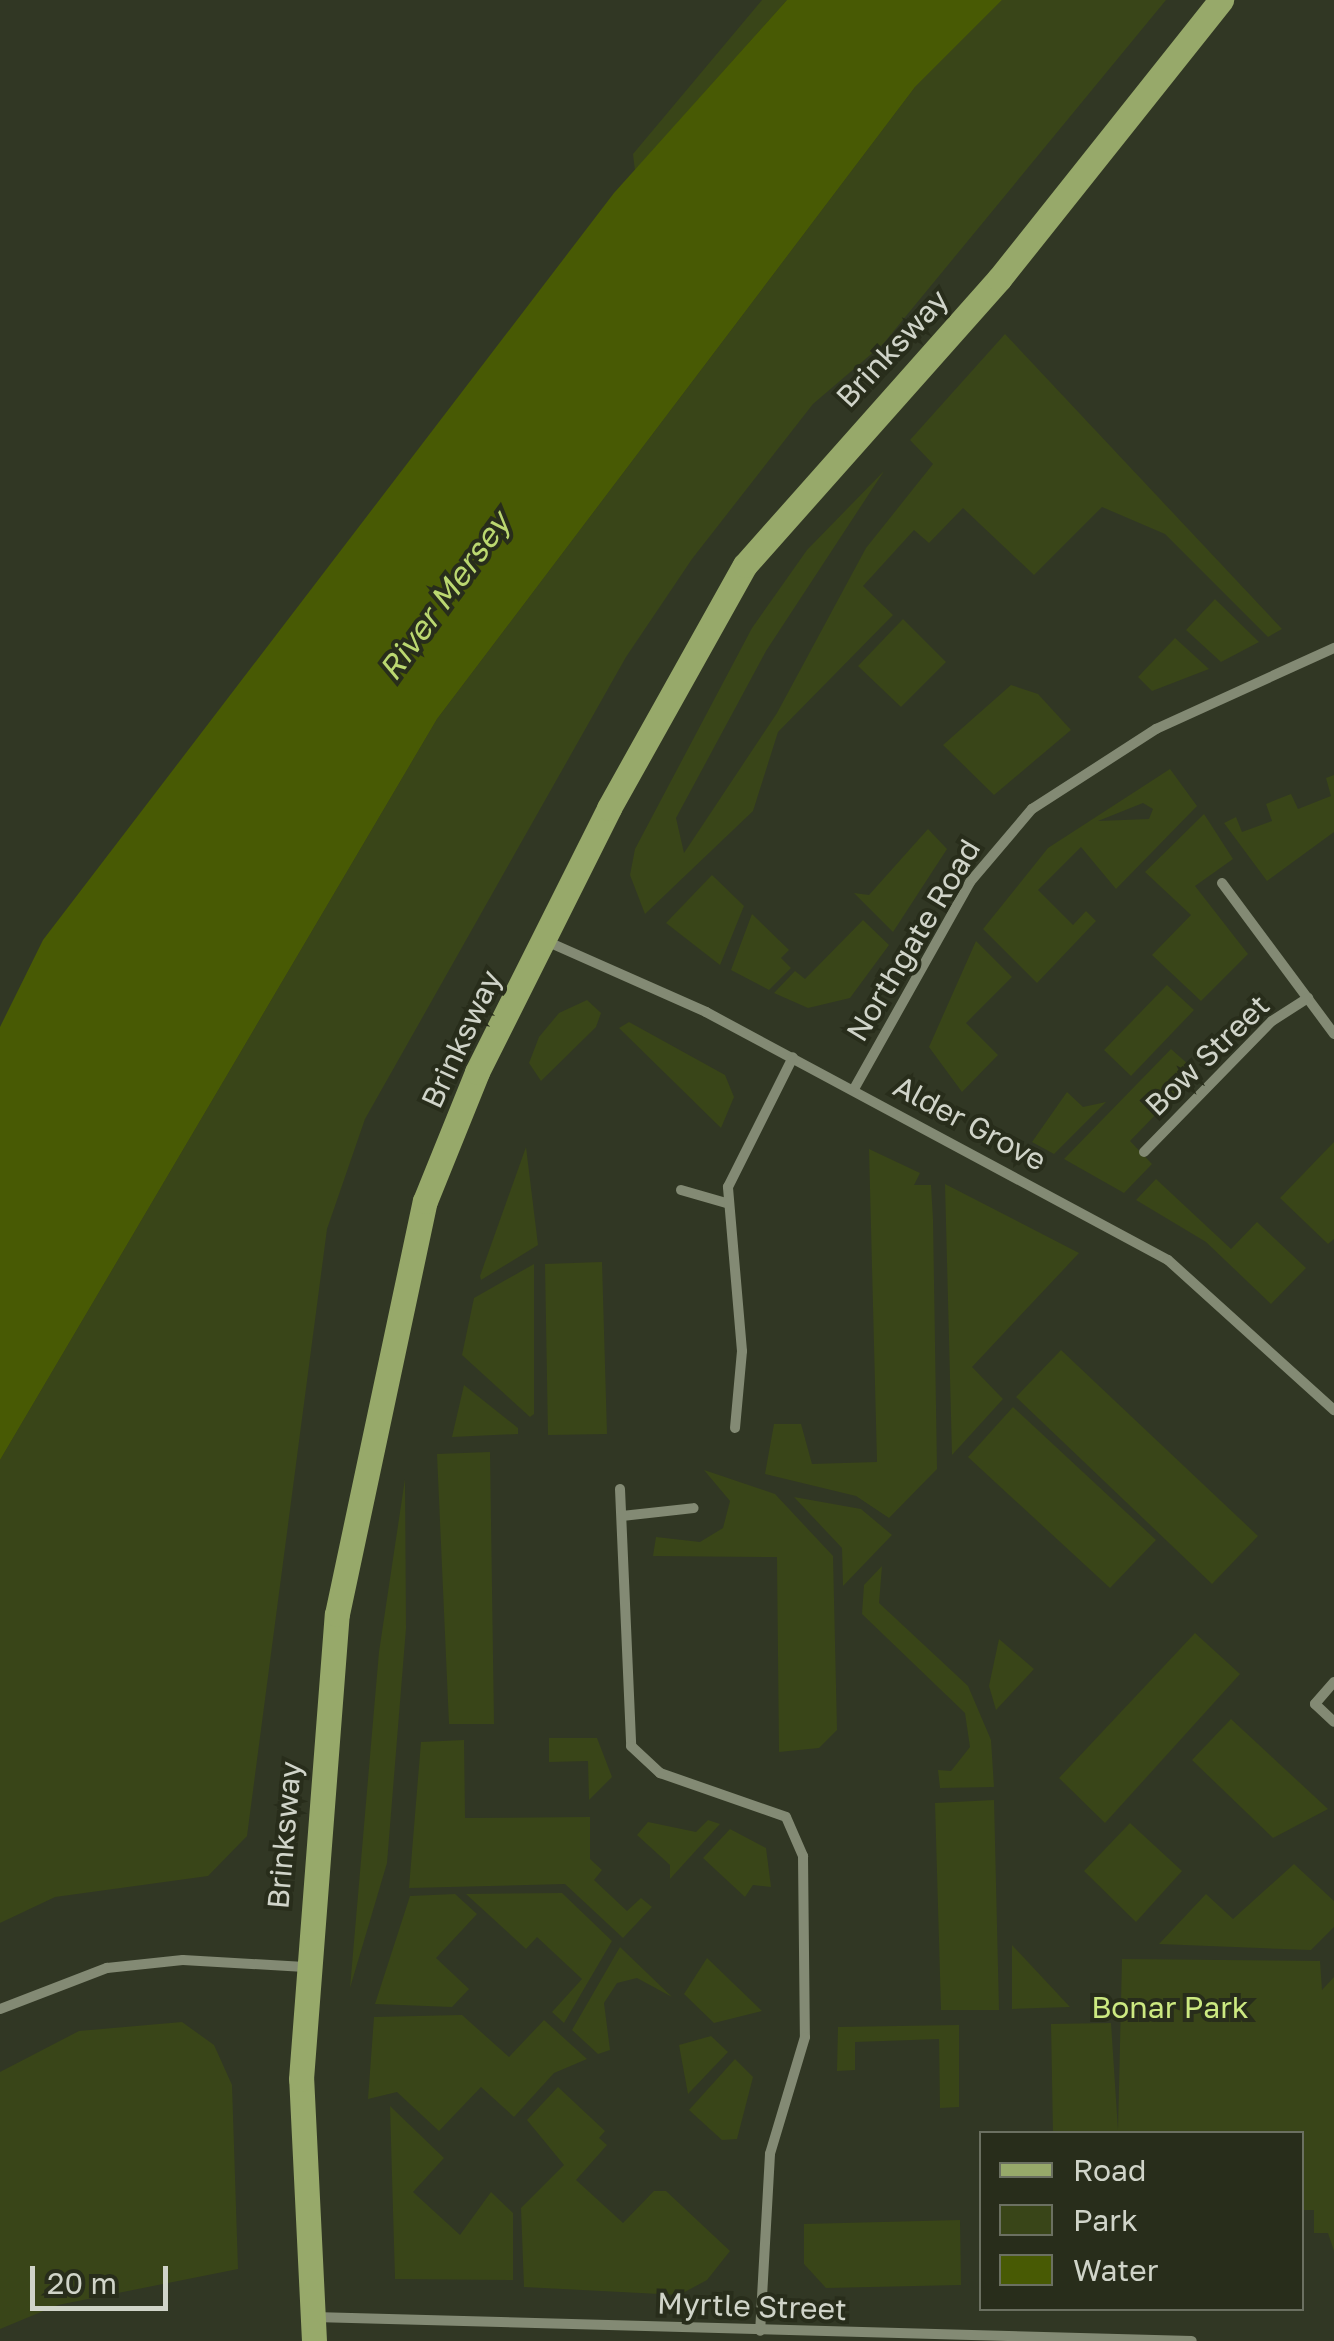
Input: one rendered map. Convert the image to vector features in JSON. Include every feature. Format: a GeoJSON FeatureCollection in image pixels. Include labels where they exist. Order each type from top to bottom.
{"type":"FeatureCollection","features":[{"type":"Feature","properties":{"kind":"main road","name":"Brinksway"},"geometry":{"type":"LineString","coordinates":[[313,2329],[305,1967],[337,1614],[389,1342],[426,1201],[543,940],[745,566],[999,280],[1222,0]]}},
{"type":"Feature","properties":{"kind":"street","name":"Northgate Road"},"geometry":{"type":"LineString","coordinates":[[854,1090],[970,882],[1032,810],[1156,728],[1334,648]]}},
{"type":"Feature","properties":{"kind":"street","name":"Bow Street"},"geometry":{"type":"LineString","coordinates":[[1222,883],[1334,1034]]}},
{"type":"Feature","properties":{"kind":"street","name":"Alder Grove"},"geometry":{"type":"LineString","coordinates":[[543,940],[793,1057],[1178,1266],[1334,1410]]}},
{"type":"Feature","properties":{"kind":"street","name":"Bow Street"},"geometry":{"type":"LineString","coordinates":[[1144,1152],[1272,1021],[1308,998]]}},
{"type":"Feature","properties":{"kind":"street"},"geometry":{"type":"LineString","coordinates":[[735,1428],[741,1335],[726,1203],[736,1163],[793,1057]]}},
{"type":"Feature","properties":{"kind":"street"},"geometry":{"type":"LineString","coordinates":[[681,1190],[726,1203]]}},
{"type":"Feature","properties":{"kind":"street"},"geometry":{"type":"LineString","coordinates":[[620,1489],[631,1746],[660,1773],[786,1816],[803,1856],[805,2036],[770,2151],[760,2331]]}},
{"type":"Feature","properties":{"kind":"street"},"geometry":{"type":"LineString","coordinates":[[622,1516],[694,1508]]}},
{"type":"Feature","properties":{"kind":"street"},"geometry":{"type":"LineString","coordinates":[[1334,1682],[1315,1704],[1334,1722]]}},
{"type":"Feature","properties":{"kind":"street"},"geometry":{"type":"LineString","coordinates":[[0,2008],[107,1968],[183,1960],[305,1967]]}},
{"type":"Feature","properties":{"kind":"street"},"geometry":{"type":"LineString","coordinates":[[670,2328],[671,2341]]}},
{"type":"Feature","properties":{"kind":"street","name":"Myrtle Street"},"geometry":{"type":"LineString","coordinates":[[313,2329],[670,2328],[894,2338],[1192,2341]]}},
{"type":"Feature","properties":{"kind":"green space"},"geometry":{"type":"Polygon","coordinates":[[[762,0],[787,0],[635,171],[633,154],[762,0]]]}},
{"type":"Feature","properties":{"kind":"green space"},"geometry":{"type":"Polygon","coordinates":[[[1002,0],[1166,0],[883,344],[813,404],[692,559],[626,657],[365,1119],[327,1229],[247,1836],[208,1876],[55,1897],[0,1923],[0,1460],[437,719],[915,87],[1002,0]]]}},
{"type":"Feature","properties":{"kind":"green space"},"geometry":{"type":"Polygon","coordinates":[[[1005,334],[1282,629],[1268,637],[1165,534],[1102,507],[1034,575],[963,508],[929,543],[914,530],[863,586],[893,615],[778,732],[753,811],[645,914],[630,875],[635,849],[752,628],[807,550],[884,471],[766,651],[676,818],[684,853],[777,713],[866,548],[933,464],[910,440],[1005,334]]]}},
{"type":"Feature","properties":{"kind":"green space"},"geometry":{"type":"Polygon","coordinates":[[[1215,599],[1259,642],[1221,662],[1186,630],[1215,599]]]}},
{"type":"Feature","properties":{"kind":"green space"},"geometry":{"type":"Polygon","coordinates":[[[903,619],[946,662],[901,707],[858,666],[903,619]]]}},
{"type":"Feature","properties":{"kind":"green space"},"geometry":{"type":"Polygon","coordinates":[[[1175,638],[1209,669],[1152,691],[1138,677],[1175,638]]]}},
{"type":"Feature","properties":{"kind":"green space"},"geometry":{"type":"Polygon","coordinates":[[[1011,685],[1038,694],[1071,730],[994,795],[943,745],[1011,685]]]}},
{"type":"Feature","properties":{"kind":"green space"},"geometry":{"type":"Polygon","coordinates":[[[1170,769],[1197,806],[1116,889],[1081,847],[1038,890],[1073,925],[1086,911],[1096,921],[1037,983],[983,929],[1048,848],[1170,769]],[[1143,803],[1098,821],[1149,819],[1153,809],[1143,803]]]}},
{"type":"Feature","properties":{"kind":"green space"},"geometry":{"type":"Polygon","coordinates":[[[1334,775],[1334,832],[1267,881],[1224,823],[1236,817],[1242,832],[1272,821],[1266,804],[1278,799],[1291,794],[1298,809],[1331,796],[1326,778],[1334,775]]]}},
{"type":"Feature","properties":{"kind":"green space"},"geometry":{"type":"Polygon","coordinates":[[[1204,814],[1233,859],[1195,886],[1248,954],[1201,1001],[1152,955],[1191,915],[1145,872],[1204,814]]]}},
{"type":"Feature","properties":{"kind":"green space"},"geometry":{"type":"Polygon","coordinates":[[[928,829],[947,849],[893,932],[854,893],[869,895],[928,829]]]}},
{"type":"Feature","properties":{"kind":"green space"},"geometry":{"type":"Polygon","coordinates":[[[712,875],[744,906],[720,965],[666,923],[712,875]]]}},
{"type":"Feature","properties":{"kind":"green space"},"geometry":{"type":"Polygon","coordinates":[[[752,914],[789,950],[781,958],[791,968],[769,990],[731,970],[752,914]]]}},
{"type":"Feature","properties":{"kind":"green space"},"geometry":{"type":"Polygon","coordinates":[[[863,920],[889,945],[850,998],[808,1008],[774,993],[795,971],[805,979],[863,920]]]}},
{"type":"Feature","properties":{"kind":"green space"},"geometry":{"type":"Polygon","coordinates":[[[976,941],[1012,977],[966,1023],[998,1055],[962,1092],[929,1047],[976,941]]]}},
{"type":"Feature","properties":{"kind":"green space"},"geometry":{"type":"Polygon","coordinates":[[[1167,985],[1194,1010],[1131,1076],[1104,1050],[1167,985]]]}},
{"type":"Feature","properties":{"kind":"green space"},"geometry":{"type":"Polygon","coordinates":[[[587,1000],[601,1013],[596,1027],[541,1081],[529,1063],[539,1037],[559,1013],[587,1000]]]}},
{"type":"Feature","properties":{"kind":"green space"},"geometry":{"type":"Polygon","coordinates":[[[629,1022],[725,1075],[734,1097],[721,1128],[619,1028],[629,1022]]]}},
{"type":"Feature","properties":{"kind":"green space"},"geometry":{"type":"Polygon","coordinates":[[[1171,1049],[1197,1072],[1130,1141],[1152,1164],[1124,1193],[1064,1159],[1171,1049]]]}},
{"type":"Feature","properties":{"kind":"green space"},"geometry":{"type":"Polygon","coordinates":[[[1067,1092],[1083,1107],[1106,1102],[1054,1154],[1032,1142],[1067,1092]]]}},
{"type":"Feature","properties":{"kind":"green space"},"geometry":{"type":"Polygon","coordinates":[[[1334,1142],[1334,1239],[1328,1244],[1280,1198],[1334,1142]]]}},
{"type":"Feature","properties":{"kind":"green space"},"geometry":{"type":"Polygon","coordinates":[[[526,1147],[538,1245],[481,1280],[480,1276],[526,1147]]]}},
{"type":"Feature","properties":{"kind":"green space"},"geometry":{"type":"Polygon","coordinates":[[[869,1149],[920,1173],[914,1185],[931,1185],[933,1219],[937,1469],[889,1518],[856,1496],[765,1474],[774,1424],[801,1424],[812,1464],[877,1462],[869,1149]]]}},
{"type":"Feature","properties":{"kind":"green space"},"geometry":{"type":"Polygon","coordinates":[[[1156,1179],[1231,1249],[1257,1222],[1306,1268],[1271,1304],[1206,1242],[1136,1200],[1156,1179]]]}},
{"type":"Feature","properties":{"kind":"green space"},"geometry":{"type":"Polygon","coordinates":[[[945,1184],[1079,1253],[972,1367],[1003,1399],[952,1455],[945,1184]]]}},
{"type":"Feature","properties":{"kind":"green space"},"geometry":{"type":"Polygon","coordinates":[[[602,1262],[607,1434],[548,1435],[545,1264],[602,1262]]]}},
{"type":"Feature","properties":{"kind":"green space"},"geometry":{"type":"Polygon","coordinates":[[[534,1264],[534,1414],[530,1417],[462,1355],[474,1298],[534,1264]]]}},
{"type":"Feature","properties":{"kind":"green space"},"geometry":{"type":"Polygon","coordinates":[[[1061,1350],[1258,1536],[1212,1584],[1016,1397],[1061,1350]]]}},
{"type":"Feature","properties":{"kind":"green space"},"geometry":{"type":"Polygon","coordinates":[[[464,1385],[518,1428],[518,1434],[452,1437],[464,1385]]]}},
{"type":"Feature","properties":{"kind":"green space"},"geometry":{"type":"Polygon","coordinates":[[[1013,1407],[1156,1540],[1110,1588],[968,1457],[1013,1407]]]}},
{"type":"Feature","properties":{"kind":"green space"},"geometry":{"type":"Polygon","coordinates":[[[490,1452],[494,1724],[449,1724],[437,1454],[490,1452]]]}},
{"type":"Feature","properties":{"kind":"green space"},"geometry":{"type":"Polygon","coordinates":[[[704,1470],[775,1494],[833,1556],[837,1730],[819,1748],[779,1752],[777,1557],[653,1556],[656,1537],[700,1542],[723,1528],[730,1501],[704,1470]]]}},
{"type":"Feature","properties":{"kind":"green space"},"geometry":{"type":"Polygon","coordinates":[[[405,1479],[406,1628],[387,1863],[350,1988],[379,1652],[405,1479]]]}},
{"type":"Feature","properties":{"kind":"green space"},"geometry":{"type":"Polygon","coordinates":[[[794,1497],[861,1509],[892,1535],[843,1586],[842,1548],[794,1497]]]}},
{"type":"Feature","properties":{"kind":"green space"},"geometry":{"type":"Polygon","coordinates":[[[882,1566],[879,1603],[968,1686],[991,1740],[994,1787],[940,1788],[938,1770],[951,1771],[970,1747],[965,1713],[862,1614],[864,1585],[882,1566]]]}},
{"type":"Feature","properties":{"kind":"green space"},"geometry":{"type":"Polygon","coordinates":[[[1195,1633],[1240,1674],[1105,1823],[1059,1778],[1195,1633]]]}},
{"type":"Feature","properties":{"kind":"green space"},"geometry":{"type":"Polygon","coordinates":[[[999,1639],[1034,1669],[996,1710],[989,1686],[999,1639]]]}},
{"type":"Feature","properties":{"kind":"green space"},"geometry":{"type":"Polygon","coordinates":[[[1231,1719],[1328,1809],[1273,1838],[1192,1760],[1231,1719]]]}},
{"type":"Feature","properties":{"kind":"green space"},"geometry":{"type":"Polygon","coordinates":[[[549,1738],[597,1738],[612,1777],[589,1800],[588,1761],[549,1762],[549,1738]]]}},
{"type":"Feature","properties":{"kind":"green space"},"geometry":{"type":"Polygon","coordinates":[[[464,1740],[465,1818],[590,1817],[590,1859],[602,1870],[594,1880],[627,1911],[641,1898],[652,1907],[623,1938],[565,1884],[409,1888],[421,1742],[464,1740]]]}},
{"type":"Feature","properties":{"kind":"green space"},"geometry":{"type":"Polygon","coordinates":[[[994,1800],[999,2010],[941,2010],[935,1803],[994,1800]]]}},
{"type":"Feature","properties":{"kind":"green space"},"geometry":{"type":"Polygon","coordinates":[[[708,1820],[720,1824],[670,1879],[670,1865],[637,1835],[648,1822],[696,1832],[708,1820]]]}},
{"type":"Feature","properties":{"kind":"green space"},"geometry":{"type":"Polygon","coordinates":[[[1130,1823],[1182,1871],[1136,1922],[1084,1871],[1130,1823]]]}},
{"type":"Feature","properties":{"kind":"green space"},"geometry":{"type":"Polygon","coordinates":[[[730,1829],[766,1848],[771,1887],[753,1885],[745,1897],[703,1858],[730,1829]]]}},
{"type":"Feature","properties":{"kind":"green space"},"geometry":{"type":"Polygon","coordinates":[[[1294,1864],[1334,1901],[1334,1927],[1311,1950],[1159,1944],[1206,1894],[1233,1919],[1294,1864]]]}},
{"type":"Feature","properties":{"kind":"green space"},"geometry":{"type":"Polygon","coordinates":[[[562,1893],[612,1941],[564,2023],[552,2012],[582,1979],[537,1937],[526,1949],[466,1894],[562,1893]]]}},
{"type":"Feature","properties":{"kind":"green space"},"geometry":{"type":"Polygon","coordinates":[[[455,1894],[477,1914],[436,1958],[469,1989],[452,2007],[375,2004],[410,1896],[455,1894]]]}},
{"type":"Feature","properties":{"kind":"green space"},"geometry":{"type":"Polygon","coordinates":[[[1012,1945],[1070,2007],[1012,2009],[1012,1945]]]}},
{"type":"Feature","properties":{"kind":"green space"},"geometry":{"type":"Polygon","coordinates":[[[620,1947],[672,1997],[637,1978],[617,1983],[604,2003],[610,2050],[598,2054],[572,2030],[620,1947]]]}},
{"type":"Feature","properties":{"kind":"green space"},"geometry":{"type":"Polygon","coordinates":[[[707,1958],[762,2011],[714,2023],[684,1994],[707,1958]]]}},
{"type":"Feature","properties":{"kind":"green space","name":"Bonar Park"},"geometry":{"type":"Polygon","coordinates":[[[1122,1959],[1320,1961],[1322,1990],[1334,1977],[1334,2251],[1328,2233],[1314,2233],[1314,2210],[1304,2210],[1304,2131],[1053,2131],[1051,2024],[1111,2023],[1118,2130],[1122,1959]]]}},
{"type":"Feature","properties":{"kind":"green space"},"geometry":{"type":"Polygon","coordinates":[[[462,2015],[509,2057],[544,2020],[587,2059],[554,2073],[514,2117],[481,2087],[439,2131],[397,2092],[368,2099],[374,2017],[462,2015]]]}},
{"type":"Feature","properties":{"kind":"green space"},"geometry":{"type":"Polygon","coordinates":[[[182,2022],[214,2045],[232,2085],[238,2269],[58,2305],[0,2329],[0,2072],[79,2031],[182,2022]]]}},
{"type":"Feature","properties":{"kind":"green space"},"geometry":{"type":"Polygon","coordinates":[[[959,2025],[959,2107],[940,2108],[939,2039],[855,2042],[855,2070],[837,2071],[838,2027],[959,2025]]]}},
{"type":"Feature","properties":{"kind":"green space"},"geometry":{"type":"Polygon","coordinates":[[[711,2036],[728,2052],[688,2094],[679,2045],[711,2036]]]}},
{"type":"Feature","properties":{"kind":"green space"},"geometry":{"type":"Polygon","coordinates":[[[735,2059],[753,2077],[737,2139],[722,2140],[689,2110],[735,2059]]]}},
{"type":"Feature","properties":{"kind":"green space"},"geometry":{"type":"Polygon","coordinates":[[[558,2087],[605,2131],[599,2138],[607,2145],[576,2180],[623,2223],[654,2191],[666,2191],[730,2251],[707,2280],[679,2295],[524,2287],[521,2208],[564,2165],[527,2120],[558,2087]]]}},
{"type":"Feature","properties":{"kind":"green space"},"geometry":{"type":"Polygon","coordinates":[[[390,2106],[444,2158],[413,2192],[460,2235],[491,2192],[513,2213],[513,2280],[395,2279],[390,2106]]]}},
{"type":"Feature","properties":{"kind":"green space"},"geometry":{"type":"Polygon","coordinates":[[[960,2220],[961,2285],[826,2288],[804,2264],[804,2224],[960,2220]]]}},
{"type":"Feature","properties":{"kind":"water","name":"River Mersey"},"geometry":{"type":"Polygon","coordinates":[[[787,0],[1002,0],[915,87],[437,719],[0,1460],[0,1027],[43,940],[614,193],[787,0]]]}}]}
